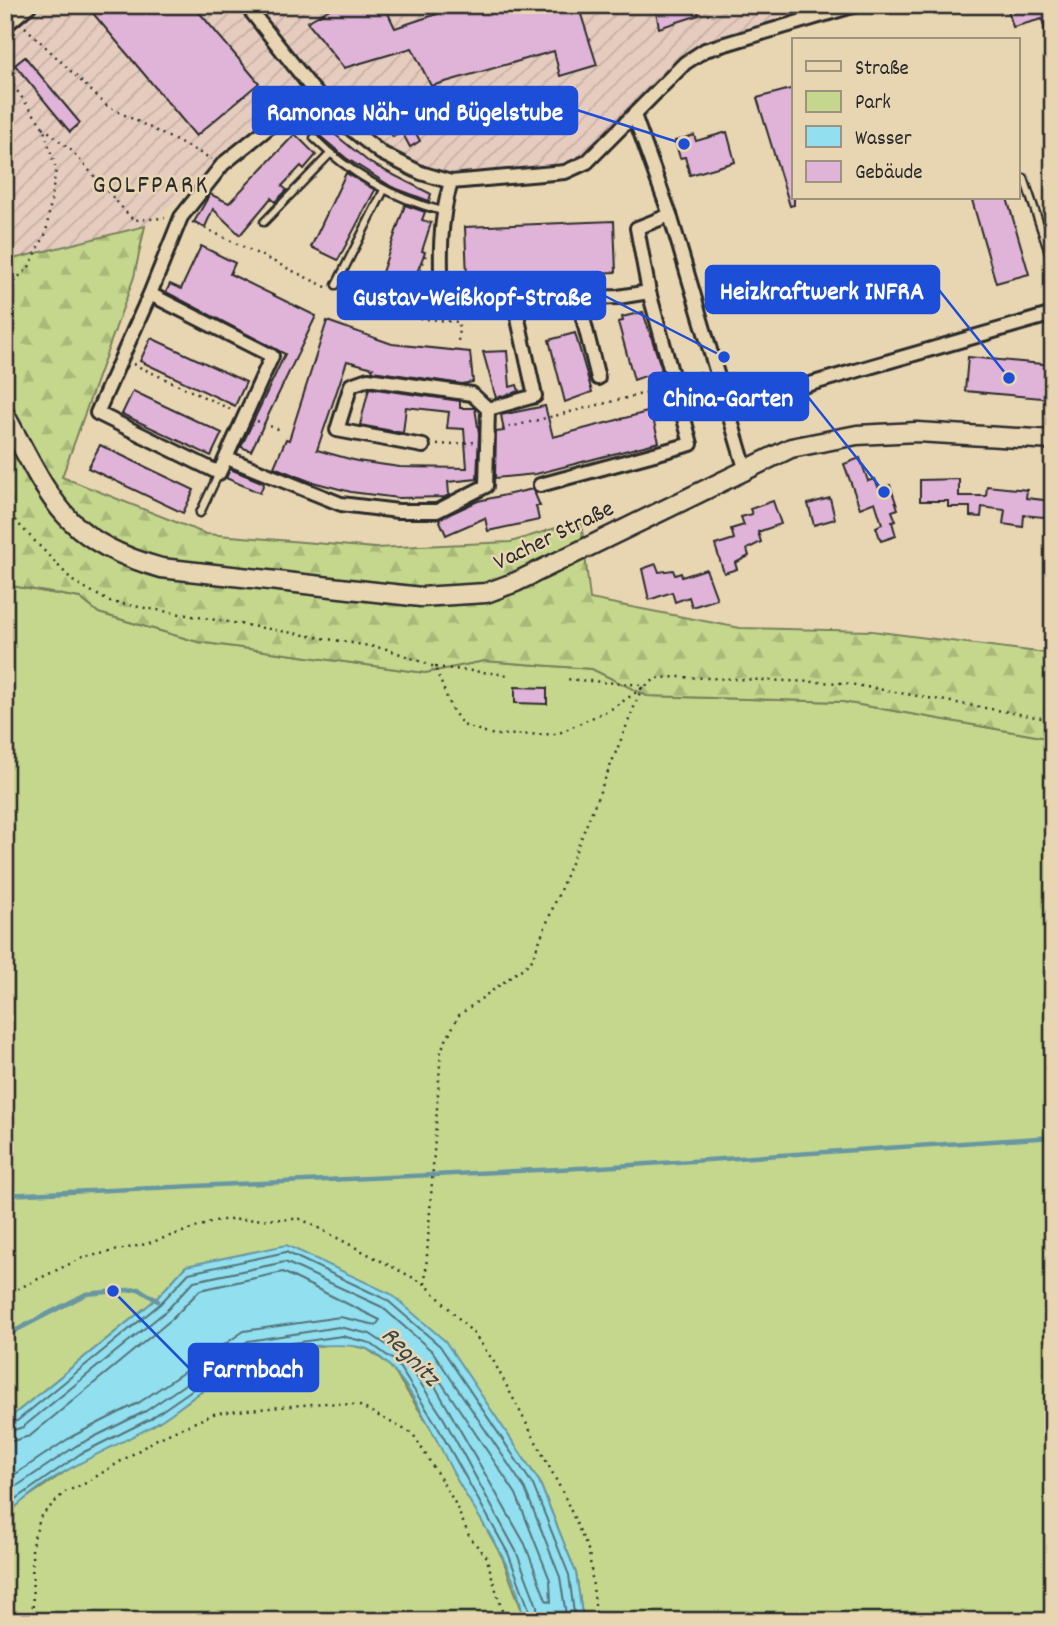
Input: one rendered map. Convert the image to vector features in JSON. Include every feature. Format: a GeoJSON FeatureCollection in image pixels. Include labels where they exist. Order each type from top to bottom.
{"type":"FeatureCollection","features":[{"type":"Feature","properties":{"kind":"street"},"geometry":{"type":"LineString","coordinates":[[10,22],[30,5]]}},
{"type":"Feature","properties":{"kind":"street"},"geometry":{"type":"LineString","coordinates":[[246,5],[314,91],[351,129],[381,153],[421,173],[451,182],[565,172],[587,162],[685,63],[705,50],[856,5]]}},
{"type":"Feature","properties":{"kind":"street"},"geometry":{"type":"LineString","coordinates":[[150,294],[272,356],[219,473],[97,413],[181,217],[223,164],[314,91]]}},
{"type":"Feature","properties":{"kind":"street"},"geometry":{"type":"LineString","coordinates":[[634,116],[670,215],[745,468]]}},
{"type":"Feature","properties":{"kind":"street"},"geometry":{"type":"LineString","coordinates":[[451,182],[443,211],[439,251],[442,299],[514,301],[649,292]]}},
{"type":"Feature","properties":{"kind":"street"},"geometry":{"type":"LineString","coordinates":[[540,485],[691,444],[649,292],[637,228],[670,215]]}},
{"type":"Feature","properties":{"kind":"street"},"geometry":{"type":"LineString","coordinates":[[578,298],[598,378]]}},
{"type":"Feature","properties":{"kind":"street"},"geometry":{"type":"LineString","coordinates":[[488,409],[535,396],[514,301]]}},
{"type":"Feature","properties":{"kind":"street"},"geometry":{"type":"LineString","coordinates":[[727,408],[1053,314]]}},
{"type":"Feature","properties":{"kind":"street"},"geometry":{"type":"LineString","coordinates":[[423,446],[337,430],[351,385],[368,379],[471,394],[488,409]]}},
{"type":"Feature","properties":{"kind":"street"},"geometry":{"type":"LineString","coordinates":[[227,458],[341,503],[398,511],[437,511],[486,486],[488,409]]}},
{"type":"Feature","properties":{"kind":"street","name":"Vacher Straße"},"geometry":{"type":"LineString","coordinates":[[5,415],[51,499],[67,520],[91,540],[123,558],[161,568],[421,597],[486,593],[516,582],[791,447],[857,435],[917,432],[1053,440]]}},
{"type":"Feature","properties":{"kind":"lane"},"geometry":{"type":"LineString","coordinates":[[314,138],[330,154],[384,190],[443,211]]}},
{"type":"Feature","properties":{"kind":"lane"},"geometry":{"type":"LineString","coordinates":[[264,222],[330,154]]}},
{"type":"Feature","properties":{"kind":"lane"},"geometry":{"type":"LineString","coordinates":[[1024,178],[1053,264]]}},
{"type":"Feature","properties":{"kind":"lane"},"geometry":{"type":"LineString","coordinates":[[336,285],[384,190]]}},
{"type":"Feature","properties":{"kind":"lane"},"geometry":{"type":"LineString","coordinates":[[200,513],[219,473]]}},
{"type":"Feature","properties":{"kind":"path"},"geometry":{"type":"LineString","coordinates":[[10,22],[107,106],[223,164]]}},
{"type":"Feature","properties":{"kind":"path"},"geometry":{"type":"LineString","coordinates":[[5,74],[43,127],[72,151],[133,220],[181,217],[372,309],[406,317],[459,322],[458,345]]}},
{"type":"Feature","properties":{"kind":"path"},"geometry":{"type":"LineString","coordinates":[[5,290],[29,267],[46,233],[56,169],[43,127]]}},
{"type":"Feature","properties":{"kind":"path"},"geometry":{"type":"LineString","coordinates":[[406,317],[428,248],[439,251]]}},
{"type":"Feature","properties":{"kind":"path"},"geometry":{"type":"LineString","coordinates":[[121,359],[280,430]]}},
{"type":"Feature","properties":{"kind":"path"},"geometry":{"type":"LineString","coordinates":[[423,446],[484,441],[486,431],[504,429],[676,385],[714,366]]}},
{"type":"Feature","properties":{"kind":"path"},"geometry":{"type":"LineString","coordinates":[[5,510],[73,581],[110,602],[387,649],[435,667],[508,675]]}},
{"type":"Feature","properties":{"kind":"path"},"geometry":{"type":"LineString","coordinates":[[435,667],[451,709],[463,725],[494,735],[557,734],[614,708],[643,685],[657,678],[678,677],[844,682],[1053,720]]}},
{"type":"Feature","properties":{"kind":"path"},"geometry":{"type":"LineString","coordinates":[[564,679],[643,685]]}},
{"type":"Feature","properties":{"kind":"path"},"geometry":{"type":"LineString","coordinates":[[425,1284],[435,1168],[440,1049],[459,1015],[531,962],[643,685]]}},
{"type":"Feature","properties":{"kind":"path"},"geometry":{"type":"LineString","coordinates":[[6,1293],[82,1258],[146,1244],[219,1220],[301,1219],[425,1284],[475,1335],[494,1362],[563,1493],[589,1552],[597,1621]]}},
{"type":"Feature","properties":{"kind":"path"},"geometry":{"type":"LineString","coordinates":[[33,1621],[32,1545],[41,1516],[65,1492],[84,1484],[156,1439],[215,1413],[239,1408],[324,1404],[358,1405],[412,1434],[454,1501],[470,1538],[486,1556],[505,1621]]}},
{"type":"Feature","properties":{"kind":"path"},"geometry":{"type":"LineString","coordinates":[[5,1615],[33,1613]]}},
{"type":"Feature","properties":{"kind":"shaded area"},"geometry":{"type":"Polygon","coordinates":[[[5,5],[773,5],[782,27],[705,50],[587,162],[565,172],[451,182],[381,153],[313,91],[145,226],[5,261],[5,5]]]}},
{"type":"Feature","properties":{"kind":"green space"},"geometry":{"type":"Polygon","coordinates":[[[145,226],[134,277],[62,477],[206,534],[375,548],[511,542],[581,520],[590,599],[740,628],[872,631],[1053,654],[1053,739],[843,702],[647,696],[592,669],[484,661],[425,673],[198,642],[99,613],[80,598],[12,586],[5,576],[5,261],[145,226]]]}},
{"type":"Feature","properties":{"kind":"green space"},"geometry":{"type":"Polygon","coordinates":[[[5,576],[12,586],[80,598],[99,613],[198,642],[425,673],[484,661],[592,669],[647,696],[843,702],[1053,739],[1053,1621],[583,1621],[576,1573],[539,1481],[445,1342],[186,1266],[156,1299],[13,1415],[5,1418],[5,576]]]}},
{"type":"Feature","properties":{"kind":"green space"},"geometry":{"type":"Polygon","coordinates":[[[341,1343],[367,1349],[390,1365],[430,1427],[502,1557],[522,1611],[523,1621],[5,1621],[5,1518],[16,1505],[84,1459],[154,1425],[254,1355],[341,1343]]]}},
{"type":"Feature","properties":{"kind":"water","name":"Regnitz"},"geometry":{"type":"Polygon","coordinates":[[[286,1245],[391,1294],[445,1341],[539,1481],[576,1573],[583,1621],[523,1621],[507,1565],[456,1478],[419,1406],[395,1372],[381,1358],[367,1349],[357,1347],[310,1346],[253,1356],[152,1426],[56,1477],[5,1518],[5,1418],[13,1415],[156,1299],[186,1266],[286,1245]]]}},
{"type":"Feature","properties":{"kind":"building"},"geometry":{"type":"Polygon","coordinates":[[[86,5],[193,5],[259,83],[196,136],[86,5]]]}},
{"type":"Feature","properties":{"kind":"building"},"geometry":{"type":"Polygon","coordinates":[[[337,5],[384,5],[395,28],[437,14],[434,5],[578,5],[597,65],[560,76],[554,51],[431,86],[412,48],[344,68],[307,22],[337,5]]]}},
{"type":"Feature","properties":{"kind":"building"},"geometry":{"type":"Polygon","coordinates":[[[655,5],[696,5],[699,15],[659,28],[655,5]]]}},
{"type":"Feature","properties":{"kind":"building"},"geometry":{"type":"Polygon","coordinates":[[[1023,5],[1053,5],[1053,46],[1049,46],[1042,19],[1013,27],[1008,10],[1023,5]]]}},
{"type":"Feature","properties":{"kind":"building"},"geometry":{"type":"Polygon","coordinates":[[[25,57],[80,123],[70,132],[15,65],[25,57]]]}},
{"type":"Feature","properties":{"kind":"building"},"geometry":{"type":"Polygon","coordinates":[[[792,89],[794,205],[790,206],[757,98],[792,89]]]}},
{"type":"Feature","properties":{"kind":"building"},"geometry":{"type":"Polygon","coordinates":[[[407,116],[420,141],[410,147],[402,132],[393,137],[388,126],[407,116]]]}},
{"type":"Feature","properties":{"kind":"building"},"geometry":{"type":"Polygon","coordinates":[[[327,128],[370,163],[431,194],[429,201],[392,187],[346,158],[320,136],[327,128]]]}},
{"type":"Feature","properties":{"kind":"building"},"geometry":{"type":"Polygon","coordinates":[[[727,132],[735,162],[690,175],[685,157],[680,158],[675,141],[694,135],[696,141],[727,132]]]}},
{"type":"Feature","properties":{"kind":"building"},"geometry":{"type":"Polygon","coordinates":[[[295,134],[316,155],[304,169],[301,166],[282,186],[287,190],[275,202],[271,198],[240,235],[213,209],[205,227],[194,222],[210,194],[229,203],[295,134]]]}},
{"type":"Feature","properties":{"kind":"building"},"geometry":{"type":"Polygon","coordinates":[[[346,173],[375,190],[338,260],[311,247],[346,173]]]}},
{"type":"Feature","properties":{"kind":"building"},"geometry":{"type":"Polygon","coordinates":[[[972,200],[1008,200],[1029,274],[996,283],[972,200]]]}},
{"type":"Feature","properties":{"kind":"building"},"geometry":{"type":"Polygon","coordinates":[[[405,205],[425,212],[422,220],[431,223],[422,251],[425,252],[408,295],[378,284],[405,205]]]}},
{"type":"Feature","properties":{"kind":"building"},"geometry":{"type":"Polygon","coordinates":[[[614,221],[616,272],[467,278],[465,227],[614,221]]]}},
{"type":"Feature","properties":{"kind":"building"},"geometry":{"type":"Polygon","coordinates":[[[201,246],[235,263],[230,274],[316,316],[251,451],[241,447],[285,354],[166,292],[170,284],[181,289],[201,246]]]}},
{"type":"Feature","properties":{"kind":"building"},"geometry":{"type":"Polygon","coordinates":[[[643,312],[662,370],[634,380],[618,322],[623,321],[622,317],[643,312]]]}},
{"type":"Feature","properties":{"kind":"building"},"geometry":{"type":"Polygon","coordinates":[[[327,321],[392,344],[470,352],[473,382],[462,384],[372,371],[373,368],[347,361],[317,450],[357,461],[400,467],[467,468],[464,429],[447,428],[449,412],[406,407],[403,433],[360,425],[369,388],[460,401],[460,408],[475,408],[479,433],[477,479],[448,482],[449,495],[445,497],[398,498],[351,492],[309,481],[274,467],[286,439],[289,440],[327,321]]]}},
{"type":"Feature","properties":{"kind":"building"},"geometry":{"type":"Polygon","coordinates":[[[575,333],[592,392],[565,402],[549,340],[575,333]]]}},
{"type":"Feature","properties":{"kind":"building"},"geometry":{"type":"Polygon","coordinates":[[[151,338],[246,382],[235,406],[140,361],[151,338]]]}},
{"type":"Feature","properties":{"kind":"building"},"geometry":{"type":"Polygon","coordinates":[[[507,351],[510,387],[517,385],[519,391],[496,398],[483,352],[507,351]]]}},
{"type":"Feature","properties":{"kind":"building"},"geometry":{"type":"Polygon","coordinates":[[[968,357],[1053,365],[1053,399],[965,391],[968,357]]]}},
{"type":"Feature","properties":{"kind":"building"},"geometry":{"type":"Polygon","coordinates":[[[133,391],[222,433],[211,456],[122,414],[133,391]]]}},
{"type":"Feature","properties":{"kind":"building"},"geometry":{"type":"Polygon","coordinates":[[[545,406],[553,437],[651,411],[659,442],[536,474],[495,478],[496,432],[504,431],[501,415],[545,406]]]}},
{"type":"Feature","properties":{"kind":"building"},"geometry":{"type":"Polygon","coordinates":[[[100,445],[194,490],[183,513],[88,468],[100,445]]]}},
{"type":"Feature","properties":{"kind":"building"},"geometry":{"type":"Polygon","coordinates":[[[860,458],[868,481],[875,479],[879,489],[890,485],[898,509],[892,511],[896,521],[892,522],[896,536],[881,541],[876,527],[882,524],[875,502],[860,508],[844,464],[860,458]]]}},
{"type":"Feature","properties":{"kind":"building"},"geometry":{"type":"Polygon","coordinates":[[[230,469],[264,483],[260,493],[226,478],[230,469]]]}},
{"type":"Feature","properties":{"kind":"building"},"geometry":{"type":"Polygon","coordinates":[[[959,479],[959,496],[986,496],[987,486],[1027,490],[1026,498],[1053,501],[1053,518],[1024,515],[1023,527],[1003,524],[1005,510],[982,507],[981,517],[970,516],[970,507],[948,507],[948,501],[920,501],[920,480],[959,479]]]}},
{"type":"Feature","properties":{"kind":"building"},"geometry":{"type":"Polygon","coordinates":[[[533,489],[540,506],[536,506],[539,520],[488,531],[485,518],[446,535],[439,519],[478,501],[533,489]]]}},
{"type":"Feature","properties":{"kind":"building"},"geometry":{"type":"Polygon","coordinates":[[[830,498],[835,519],[814,525],[808,504],[830,498]]]}},
{"type":"Feature","properties":{"kind":"building"},"geometry":{"type":"Polygon","coordinates":[[[773,501],[781,524],[758,532],[761,542],[747,549],[749,556],[735,563],[737,569],[724,573],[715,545],[734,539],[731,529],[744,525],[741,517],[752,514],[750,509],[773,501]]]}},
{"type":"Feature","properties":{"kind":"building"},"geometry":{"type":"Polygon","coordinates":[[[656,564],[659,572],[673,570],[675,575],[681,573],[682,577],[706,569],[717,599],[692,607],[689,597],[675,602],[672,592],[649,600],[642,569],[656,564]]]}},
{"type":"Feature","properties":{"kind":"building"},"geometry":{"type":"Polygon","coordinates":[[[515,687],[547,688],[547,704],[515,703],[515,687]]]}},
{"type":"Feature","properties":{"kind":"waterway"},"geometry":{"type":"LineString","coordinates":[[5,1195],[601,1167],[1053,1137]]}},
{"type":"Feature","properties":{"kind":"waterway"},"geometry":{"type":"LineString","coordinates":[[5,1336],[86,1294],[139,1289],[158,1301]]}},
{"type":"Feature","properties":{"kind":"place","name":"Ramonas Näh- und Bügelstube"},"geometry":{"type":"Point","coordinates":[684,144]}},
{"type":"Feature","properties":{"kind":"place","name":"Gustav-Weißkopf-Straße"},"geometry":{"type":"Point","coordinates":[724,357]}},
{"type":"Feature","properties":{"kind":"place","name":"Heizkraftwerk INFRA"},"geometry":{"type":"Point","coordinates":[1009,378]}},
{"type":"Feature","properties":{"kind":"place","name":"China-Garten"},"geometry":{"type":"Point","coordinates":[884,492]}},
{"type":"Feature","properties":{"kind":"place","name":"Farrnbach"},"geometry":{"type":"Point","coordinates":[113,1291]}},
{"type":"Feature","properties":{"kind":"district","name":"GOLFPARK"},"geometry":{"type":"Point","coordinates":[151,183]}}]}
